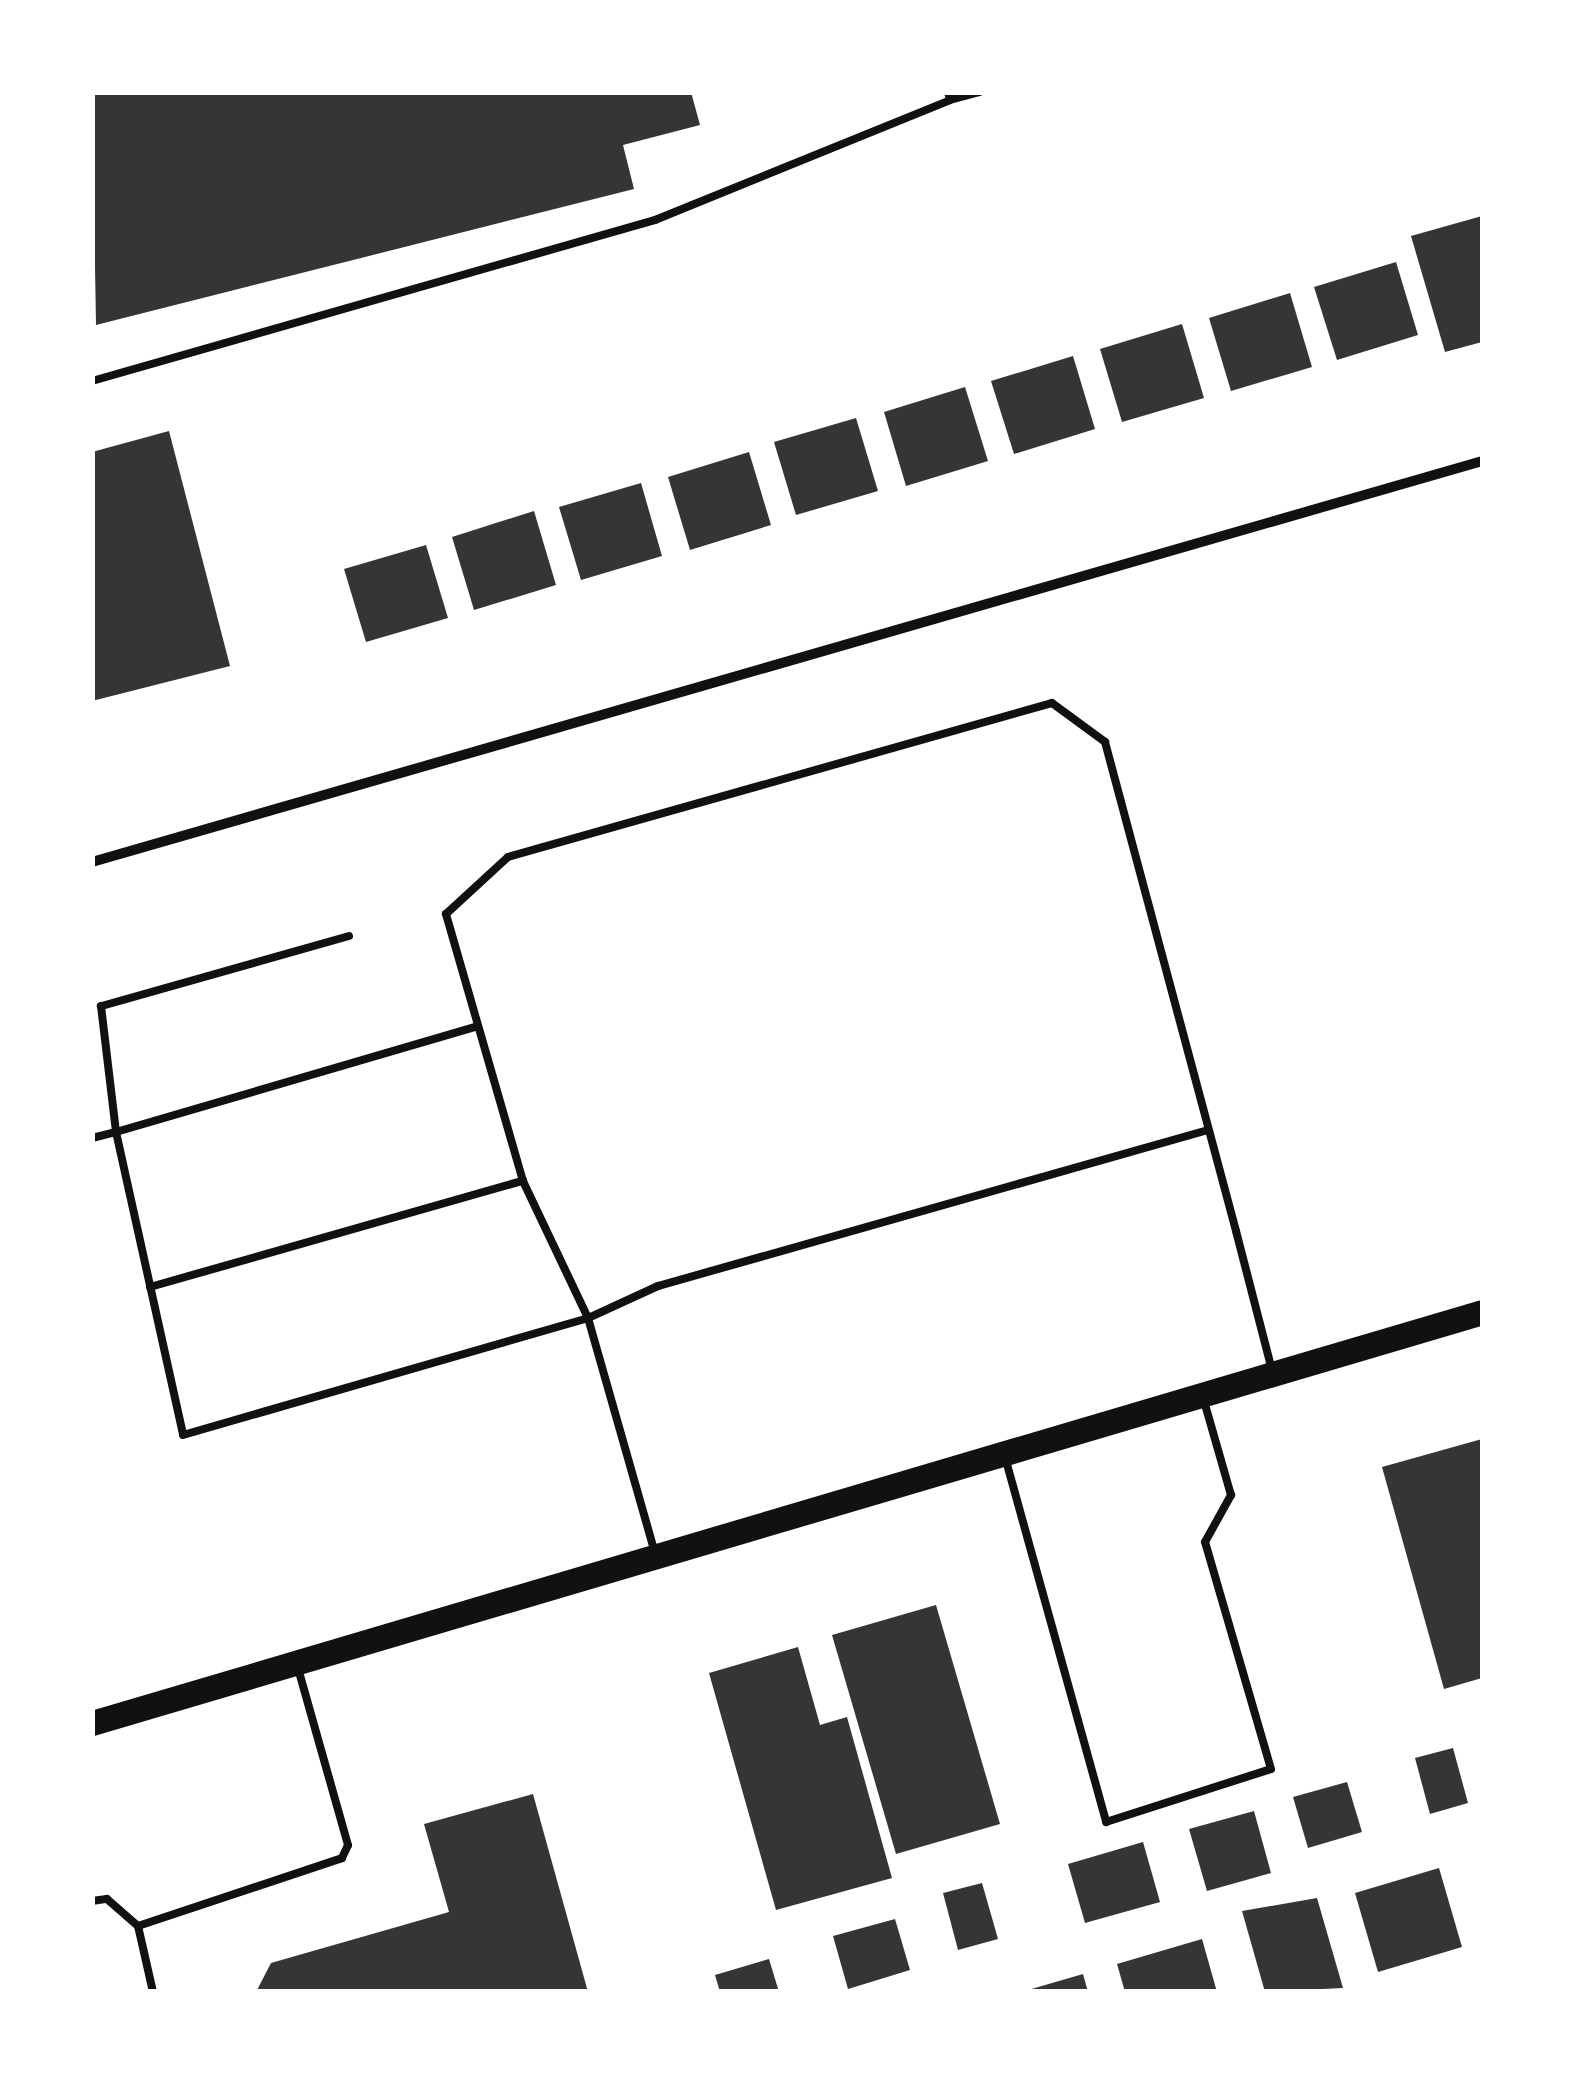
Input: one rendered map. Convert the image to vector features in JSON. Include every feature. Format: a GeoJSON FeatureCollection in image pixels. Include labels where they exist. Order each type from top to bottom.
{"type":"FeatureCollection","features":[{"type":"Feature","properties":{"kind":"main road"},"geometry":{"type":"LineString","coordinates":[[92,1723],[1482,1312]]}},
{"type":"Feature","properties":{"kind":"street"},"geometry":{"type":"LineString","coordinates":[[92,862],[1482,461]]}},
{"type":"Feature","properties":{"kind":"lane"},"geometry":{"type":"LineString","coordinates":[[92,382],[655,220],[949,96],[978,92]]}},
{"type":"Feature","properties":{"kind":"lane"},"geometry":{"type":"LineString","coordinates":[[656,1556],[588,1318],[522,1181],[446,914],[508,857],[1052,703],[1105,742],[1273,1374]]}},
{"type":"Feature","properties":{"kind":"lane"},"geometry":{"type":"LineString","coordinates":[[349,936],[100,1006],[116,1132],[184,1435],[588,1318],[658,1286],[1208,1130]]}},
{"type":"Feature","properties":{"kind":"lane"},"geometry":{"type":"LineString","coordinates":[[92,1138],[478,1026]]}},
{"type":"Feature","properties":{"kind":"lane"},"geometry":{"type":"LineString","coordinates":[[150,1287],[522,1181]]}},
{"type":"Feature","properties":{"kind":"lane"},"geometry":{"type":"LineString","coordinates":[[1004,1453],[1106,1822],[1271,1769],[1204,1542],[1231,1494],[1202,1395]]}},
{"type":"Feature","properties":{"kind":"lane"},"geometry":{"type":"LineString","coordinates":[[138,1926],[342,1858],[348,1844],[296,1661]]}},
{"type":"Feature","properties":{"kind":"lane"},"geometry":{"type":"LineString","coordinates":[[92,1900],[107,1898],[138,1926],[153,1992]]}},
{"type":"Feature","properties":{"kind":"building"},"geometry":{"type":"Polygon","coordinates":[[[92,92],[691,92],[700,125],[623,145],[634,189],[96,325],[92,92]]]}},
{"type":"Feature","properties":{"kind":"building"},"geometry":{"type":"Polygon","coordinates":[[[1482,216],[1482,342],[1445,352],[1411,236],[1482,216]]]}},
{"type":"Feature","properties":{"kind":"building"},"geometry":{"type":"Polygon","coordinates":[[[1396,262],[1418,335],[1337,360],[1314,287],[1396,262]]]}},
{"type":"Feature","properties":{"kind":"building"},"geometry":{"type":"Polygon","coordinates":[[[1290,293],[1312,367],[1231,391],[1209,318],[1290,293]]]}},
{"type":"Feature","properties":{"kind":"building"},"geometry":{"type":"Polygon","coordinates":[[[1182,324],[1204,398],[1122,422],[1100,349],[1182,324]]]}},
{"type":"Feature","properties":{"kind":"building"},"geometry":{"type":"Polygon","coordinates":[[[1073,356],[1095,429],[1014,454],[991,381],[1073,356]]]}},
{"type":"Feature","properties":{"kind":"building"},"geometry":{"type":"Polygon","coordinates":[[[965,387],[988,461],[906,486],[884,412],[965,387]]]}},
{"type":"Feature","properties":{"kind":"building"},"geometry":{"type":"Polygon","coordinates":[[[856,418],[878,491],[796,515],[774,442],[856,418]]]}},
{"type":"Feature","properties":{"kind":"building"},"geometry":{"type":"Polygon","coordinates":[[[169,431],[230,666],[92,701],[92,452],[169,431]]]}},
{"type":"Feature","properties":{"kind":"building"},"geometry":{"type":"Polygon","coordinates":[[[749,452],[771,525],[690,550],[668,477],[749,452]]]}},
{"type":"Feature","properties":{"kind":"building"},"geometry":{"type":"Polygon","coordinates":[[[641,483],[662,556],[581,580],[559,507],[641,483]]]}},
{"type":"Feature","properties":{"kind":"building"},"geometry":{"type":"Polygon","coordinates":[[[534,511],[556,585],[474,610],[452,537],[534,511]]]}},
{"type":"Feature","properties":{"kind":"building"},"geometry":{"type":"Polygon","coordinates":[[[426,545],[448,618],[366,642],[344,569],[426,545]]]}},
{"type":"Feature","properties":{"kind":"building"},"geometry":{"type":"Polygon","coordinates":[[[1482,1439],[1482,1678],[1444,1689],[1382,1467],[1482,1439]]]}},
{"type":"Feature","properties":{"kind":"building"},"geometry":{"type":"Polygon","coordinates":[[[936,1605],[1000,1824],[896,1854],[832,1635],[936,1605]]]}},
{"type":"Feature","properties":{"kind":"building"},"geometry":{"type":"Polygon","coordinates":[[[798,1647],[820,1725],[847,1717],[892,1878],[776,1910],[709,1673],[798,1647]]]}},
{"type":"Feature","properties":{"kind":"building"},"geometry":{"type":"Polygon","coordinates":[[[1453,1748],[1468,1803],[1430,1814],[1415,1758],[1453,1748]]]}},
{"type":"Feature","properties":{"kind":"building"},"geometry":{"type":"Polygon","coordinates":[[[1347,1782],[1362,1832],[1308,1848],[1293,1797],[1347,1782]]]}},
{"type":"Feature","properties":{"kind":"building"},"geometry":{"type":"Polygon","coordinates":[[[533,1794],[588,1992],[256,1992],[271,1963],[449,1912],[424,1824],[533,1794]]]}},
{"type":"Feature","properties":{"kind":"building"},"geometry":{"type":"Polygon","coordinates":[[[1254,1811],[1271,1873],[1207,1891],[1189,1829],[1254,1811]]]}},
{"type":"Feature","properties":{"kind":"building"},"geometry":{"type":"Polygon","coordinates":[[[1143,1842],[1160,1902],[1085,1923],[1068,1864],[1143,1842]]]}},
{"type":"Feature","properties":{"kind":"building"},"geometry":{"type":"Polygon","coordinates":[[[1439,1868],[1462,1947],[1378,1972],[1355,1893],[1439,1868]]]}},
{"type":"Feature","properties":{"kind":"building"},"geometry":{"type":"Polygon","coordinates":[[[982,1883],[998,1939],[958,1950],[943,1893],[982,1883]]]}},
{"type":"Feature","properties":{"kind":"building"},"geometry":{"type":"Polygon","coordinates":[[[1317,1898],[1343,1988],[1265,1992],[1242,1911],[1317,1898]]]}},
{"type":"Feature","properties":{"kind":"building"},"geometry":{"type":"Polygon","coordinates":[[[895,1919],[910,1970],[848,1989],[833,1936],[895,1919]]]}},
{"type":"Feature","properties":{"kind":"building"},"geometry":{"type":"Polygon","coordinates":[[[1202,1939],[1217,1992],[1125,1992],[1117,1964],[1202,1939]]]}},
{"type":"Feature","properties":{"kind":"building"},"geometry":{"type":"Polygon","coordinates":[[[769,1959],[779,1992],[720,1992],[715,1975],[769,1959]]]}},
{"type":"Feature","properties":{"kind":"building"},"geometry":{"type":"Polygon","coordinates":[[[1083,1974],[1088,1992],[1028,1992],[1028,1990],[1083,1974]]]}}]}
